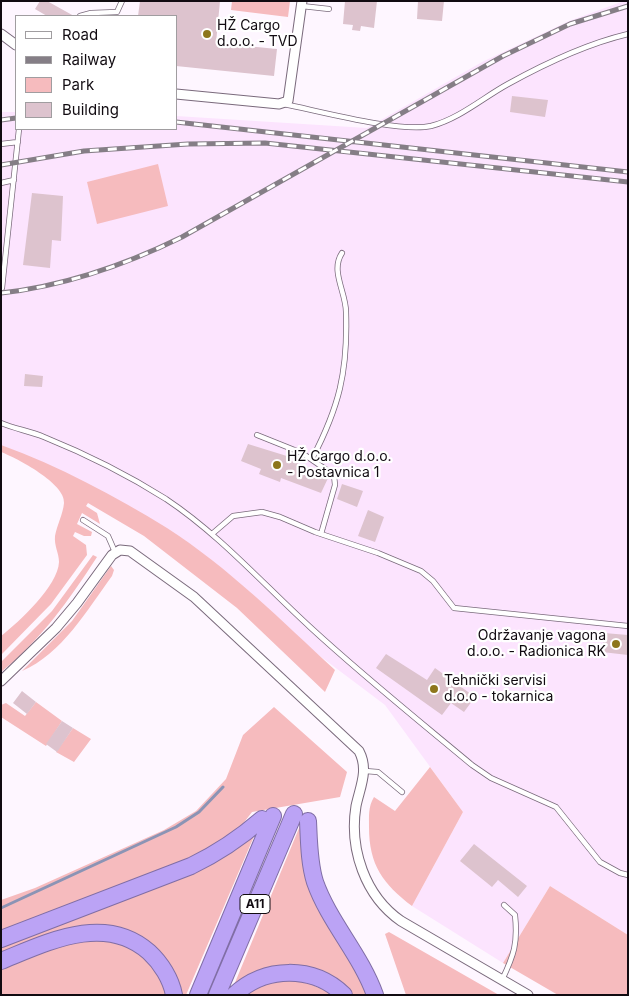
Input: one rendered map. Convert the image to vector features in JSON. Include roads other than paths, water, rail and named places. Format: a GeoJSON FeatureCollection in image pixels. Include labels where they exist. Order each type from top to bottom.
{"type":"FeatureCollection","features":[{"type":"Feature","properties":{"kind":"highway","name":"A11"},"geometry":{"type":"LineString","coordinates":[[1,938],[191,866],[220,852],[268,817],[198,995]]}},
{"type":"Feature","properties":{"kind":"highway","name":"A11"},"geometry":{"type":"LineString","coordinates":[[217,995],[301,817],[315,881],[324,902],[375,995]]}},
{"type":"Feature","properties":{"kind":"highway"},"geometry":{"type":"LineString","coordinates":[[1,961],[77,934],[108,933],[131,940],[152,954],[170,979],[174,995]]}},
{"type":"Feature","properties":{"kind":"highway"},"geometry":{"type":"LineString","coordinates":[[234,995],[246,985],[262,976],[282,973],[300,973],[319,978],[344,995]]}},
{"type":"Feature","properties":{"kind":"street"},"geometry":{"type":"LineString","coordinates":[[178,94],[283,104],[290,97],[302,4]]}},
{"type":"Feature","properties":{"kind":"street"},"geometry":{"type":"LineString","coordinates":[[1,34],[15,44]]}},
{"type":"Feature","properties":{"kind":"street"},"geometry":{"type":"LineString","coordinates":[[1,681],[56,628],[116,552],[125,549],[130,551],[200,602],[359,751],[365,771],[356,810],[354,836],[359,861],[372,891],[384,907],[396,918],[528,995]]}},
{"type":"Feature","properties":{"kind":"lane"},"geometry":{"type":"LineString","coordinates":[[84,15],[117,12],[122,1]]}},
{"type":"Feature","properties":{"kind":"lane"},"geometry":{"type":"LineString","coordinates":[[302,4],[329,10]]}},
{"type":"Feature","properties":{"kind":"lane"},"geometry":{"type":"LineString","coordinates":[[283,104],[401,126],[430,126],[447,121],[509,83],[576,50],[628,34]]}},
{"type":"Feature","properties":{"kind":"lane"},"geometry":{"type":"LineString","coordinates":[[2,288],[19,130]]}},
{"type":"Feature","properties":{"kind":"lane"},"geometry":{"type":"LineString","coordinates":[[1,144],[18,142]]}},
{"type":"Feature","properties":{"kind":"lane"},"geometry":{"type":"LineString","coordinates":[[1,183],[14,180]]}},
{"type":"Feature","properties":{"kind":"lane"},"geometry":{"type":"LineString","coordinates":[[312,459],[333,417],[342,388],[346,310],[337,272],[337,261],[342,253]]}},
{"type":"Feature","properties":{"kind":"lane"},"geometry":{"type":"LineString","coordinates":[[1,423],[18,430],[42,436],[136,481],[167,500],[212,534],[312,628],[472,765],[491,778],[556,807],[600,862],[620,873],[628,875]]}},
{"type":"Feature","properties":{"kind":"lane"},"geometry":{"type":"LineString","coordinates":[[257,435],[312,459],[334,475],[335,485],[321,534]]}},
{"type":"Feature","properties":{"kind":"lane"},"geometry":{"type":"LineString","coordinates":[[212,534],[233,516],[262,512],[280,516],[321,534],[378,553],[421,571],[433,581],[454,608],[628,626]]}},
{"type":"Feature","properties":{"kind":"lane"},"geometry":{"type":"LineString","coordinates":[[83,520],[108,536],[116,552]]}},
{"type":"Feature","properties":{"kind":"lane"},"geometry":{"type":"LineString","coordinates":[[365,771],[378,772],[402,792]]}},
{"type":"Feature","properties":{"kind":"lane"},"geometry":{"type":"LineString","coordinates":[[502,980],[514,957],[517,932],[515,914],[504,905]]}},
{"type":"Feature","properties":{"kind":"waterway"},"geometry":{"type":"LineString","coordinates":[[1,908],[176,827],[199,812],[223,787]]}},
{"type":"Feature","properties":{"kind":"railway"},"geometry":{"type":"LineString","coordinates":[[1,293],[71,280],[139,257],[182,237],[503,56],[570,24],[628,6]]}},
{"type":"Feature","properties":{"kind":"railway"},"geometry":{"type":"LineString","coordinates":[[1,120],[15,118]]}},
{"type":"Feature","properties":{"kind":"railway"},"geometry":{"type":"LineString","coordinates":[[178,122],[628,172]]}},
{"type":"Feature","properties":{"kind":"railway"},"geometry":{"type":"LineString","coordinates":[[1,165],[84,151],[188,144],[265,143],[628,182]]}},
{"type":"Feature","properties":{"kind":"place","name":"HŽ Cargo d.o.o. - TVD"},"geometry":{"type":"Point","coordinates":[207,34]}},
{"type":"Feature","properties":{"kind":"place","name":"HŽ Cargo d.o.o. - Postavnica 1"},"geometry":{"type":"Point","coordinates":[277,465]}},
{"type":"Feature","properties":{"kind":"place","name":"Održavanje vagona d.o.o. - Radionica RK"},"geometry":{"type":"Point","coordinates":[616,644]}},
{"type":"Feature","properties":{"kind":"place","name":"Tehnički servisi d.o.o - tokarnica"},"geometry":{"type":"Point","coordinates":[434,689]}}]}
